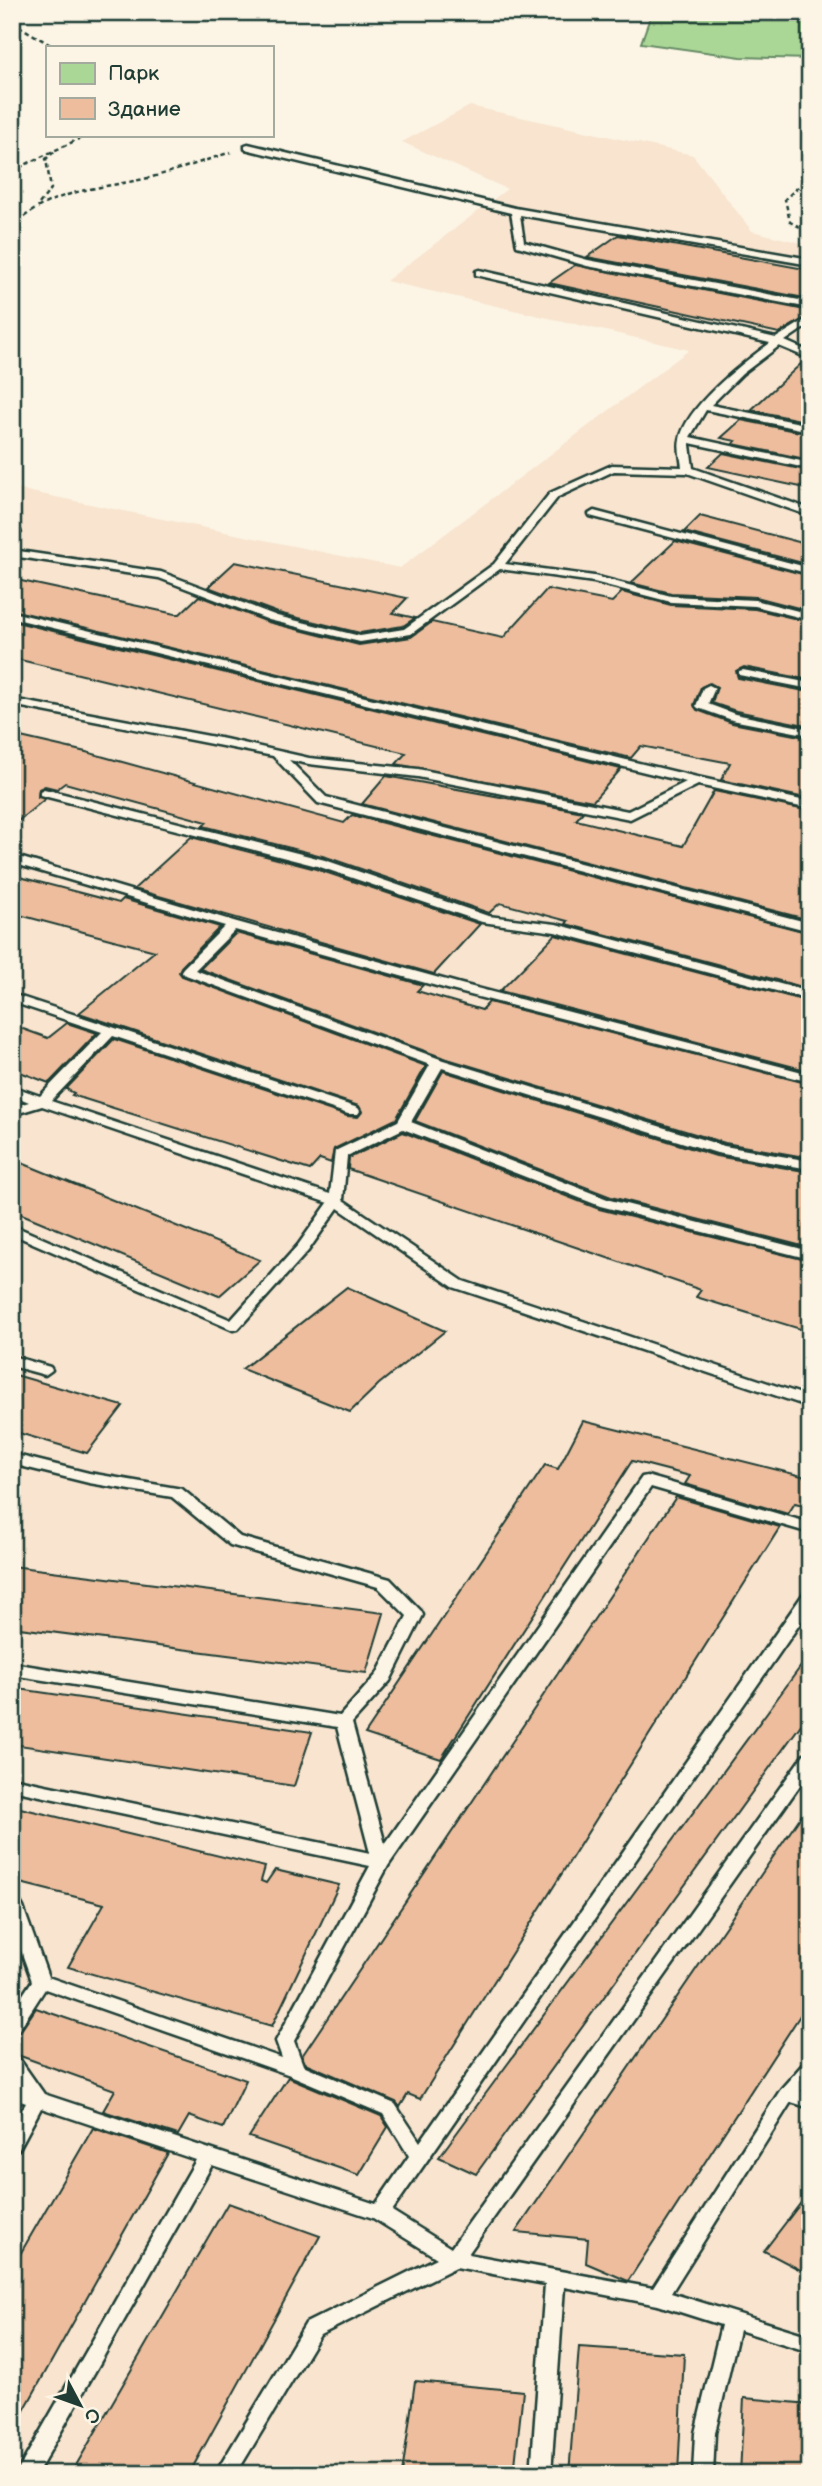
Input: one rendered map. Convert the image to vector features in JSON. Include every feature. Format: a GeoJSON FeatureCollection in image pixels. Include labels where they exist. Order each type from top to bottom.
{"type":"FeatureCollection","features":[{"type":"Feature","properties":{"kind":"lane"},"geometry":{"type":"LineString","coordinates":[[248,147],[515,211],[810,262]]}},
{"type":"Feature","properties":{"kind":"lane"},"geometry":{"type":"LineString","coordinates":[[515,211],[520,244],[587,263],[810,305]]}},
{"type":"Feature","properties":{"kind":"lane"},"geometry":{"type":"LineString","coordinates":[[479,273],[776,341],[810,356]]}},
{"type":"Feature","properties":{"kind":"lane"},"geometry":{"type":"LineString","coordinates":[[688,470],[684,439],[703,406],[776,341],[810,320]]}},
{"type":"Feature","properties":{"kind":"lane"},"geometry":{"type":"LineString","coordinates":[[703,406],[810,428]]}},
{"type":"Feature","properties":{"kind":"lane"},"geometry":{"type":"LineString","coordinates":[[684,439],[810,466]]}},
{"type":"Feature","properties":{"kind":"lane"},"geometry":{"type":"LineString","coordinates":[[12,553],[161,575],[273,618],[360,639],[407,632],[498,566],[554,495],[612,468],[688,470],[810,513]]}},
{"type":"Feature","properties":{"kind":"lane"},"geometry":{"type":"LineString","coordinates":[[594,514],[810,571]]}},
{"type":"Feature","properties":{"kind":"lane"},"geometry":{"type":"LineString","coordinates":[[498,566],[594,579],[671,599],[755,603],[810,617]]}},
{"type":"Feature","properties":{"kind":"lane"},"geometry":{"type":"LineString","coordinates":[[12,615],[810,806]]}},
{"type":"Feature","properties":{"kind":"lane"},"geometry":{"type":"LineString","coordinates":[[743,673],[810,686]]}},
{"type":"Feature","properties":{"kind":"lane"},"geometry":{"type":"LineString","coordinates":[[709,688],[702,706],[732,717],[810,732]]}},
{"type":"Feature","properties":{"kind":"lane"},"geometry":{"type":"LineString","coordinates":[[12,702],[309,761],[418,773],[630,815],[697,781]]}},
{"type":"Feature","properties":{"kind":"lane"},"geometry":{"type":"LineString","coordinates":[[276,753],[322,800],[810,927]]}},
{"type":"Feature","properties":{"kind":"lane"},"geometry":{"type":"LineString","coordinates":[[44,793],[321,863],[486,919],[556,928],[810,996]]}},
{"type":"Feature","properties":{"kind":"lane"},"geometry":{"type":"LineString","coordinates":[[12,859],[233,925],[456,987],[810,1077]]}},
{"type":"Feature","properties":{"kind":"lane"},"geometry":{"type":"LineString","coordinates":[[233,925],[187,971],[438,1063],[722,1150],[810,1165]]}},
{"type":"Feature","properties":{"kind":"lane"},"geometry":{"type":"LineString","coordinates":[[12,998],[353,1111]]}},
{"type":"Feature","properties":{"kind":"lane"},"geometry":{"type":"LineString","coordinates":[[12,1111],[42,1102],[108,1032]]}},
{"type":"Feature","properties":{"kind":"lane"},"geometry":{"type":"LineString","coordinates":[[12,1229],[233,1326],[303,1248],[336,1201],[340,1154],[403,1124],[438,1063]]}},
{"type":"Feature","properties":{"kind":"lane"},"geometry":{"type":"LineString","coordinates":[[12,1090],[336,1201],[458,1284],[810,1402]]}},
{"type":"Feature","properties":{"kind":"lane"},"geometry":{"type":"LineString","coordinates":[[403,1124],[605,1203],[810,1255]]}},
{"type":"Feature","properties":{"kind":"lane"},"geometry":{"type":"LineString","coordinates":[[12,1361],[45,1370]]}},
{"type":"Feature","properties":{"kind":"lane"},"geometry":{"type":"LineString","coordinates":[[12,1459],[89,1478],[177,1493],[235,1541],[384,1583],[415,1615],[384,1677],[344,1722]]}},
{"type":"Feature","properties":{"kind":"lane"},"geometry":{"type":"LineString","coordinates":[[296,2070],[285,2041],[381,1861],[647,1481],[810,1528]]}},
{"type":"Feature","properties":{"kind":"lane"},"geometry":{"type":"LineString","coordinates":[[380,2213],[810,1597]]}},
{"type":"Feature","properties":{"kind":"lane"},"geometry":{"type":"LineString","coordinates":[[12,1669],[344,1722]]}},
{"type":"Feature","properties":{"kind":"lane"},"geometry":{"type":"LineString","coordinates":[[344,1722],[381,1861]]}},
{"type":"Feature","properties":{"kind":"lane"},"geometry":{"type":"LineString","coordinates":[[225,2474],[313,2329],[454,2259],[810,1758]]}},
{"type":"Feature","properties":{"kind":"lane"},"geometry":{"type":"LineString","coordinates":[[12,1784],[381,1861]]}},
{"type":"Feature","properties":{"kind":"lane"},"geometry":{"type":"LineString","coordinates":[[15,1907],[41,1981]]}},
{"type":"Feature","properties":{"kind":"lane"},"geometry":{"type":"LineString","coordinates":[[41,1981],[296,2070],[389,2109],[419,2156]]}},
{"type":"Feature","properties":{"kind":"lane"},"geometry":{"type":"LineString","coordinates":[[12,2026],[41,1981]]}},
{"type":"Feature","properties":{"kind":"lane"},"geometry":{"type":"LineString","coordinates":[[12,2062],[37,2099]]}},
{"type":"Feature","properties":{"kind":"lane"},"geometry":{"type":"LineString","coordinates":[[658,2297],[787,2094],[810,2068]]}},
{"type":"Feature","properties":{"kind":"lane"},"geometry":{"type":"LineString","coordinates":[[12,2091],[380,2213],[454,2259],[658,2297],[810,2344]]}},
{"type":"Feature","properties":{"kind":"lane"},"geometry":{"type":"LineString","coordinates":[[787,2094],[810,2101]]}},
{"type":"Feature","properties":{"kind":"lane"},"geometry":{"type":"LineString","coordinates":[[12,2144],[37,2099]]}},
{"type":"Feature","properties":{"kind":"lane"},"geometry":{"type":"LineString","coordinates":[[26,2474],[208,2156]]}},
{"type":"Feature","properties":{"kind":"lane"},"geometry":{"type":"LineString","coordinates":[[541,2474],[555,2278]]}},
{"type":"Feature","properties":{"kind":"lane"},"geometry":{"type":"LineString","coordinates":[[703,2474],[705,2432],[732,2320]]}},
{"type":"Feature","properties":{"kind":"path"},"geometry":{"type":"LineString","coordinates":[[12,22],[52,46]]}},
{"type":"Feature","properties":{"kind":"path"},"geometry":{"type":"LineString","coordinates":[[12,171],[85,136]]}},
{"type":"Feature","properties":{"kind":"path"},"geometry":{"type":"LineString","coordinates":[[12,226],[39,204],[51,189],[46,159],[61,146]]}},
{"type":"Feature","properties":{"kind":"path"},"geometry":{"type":"LineString","coordinates":[[39,204],[78,189],[146,179],[248,147]]}},
{"type":"Feature","properties":{"kind":"path"},"geometry":{"type":"LineString","coordinates":[[810,176],[785,199],[790,222],[810,232]]}},
{"type":"Feature","properties":{"kind":"path"},"geometry":{"type":"LineString","coordinates":[[12,502],[26,555]]}},
{"type":"Feature","properties":{"kind":"shaded area"},"geometry":{"type":"Polygon","coordinates":[[[470,106],[693,155],[752,231],[810,245],[810,2474],[12,2474],[12,488],[400,568],[689,350],[386,281],[507,189],[402,142],[470,106]]]}},
{"type":"Feature","properties":{"kind":"green space"},"geometry":{"type":"Polygon","coordinates":[[[652,12],[810,12],[810,59],[741,57],[641,43],[652,12]]]}},
{"type":"Feature","properties":{"kind":"building"},"geometry":{"type":"Polygon","coordinates":[[[618,235],[810,270],[810,299],[587,257],[618,235]]]}},
{"type":"Feature","properties":{"kind":"building"},"geometry":{"type":"Polygon","coordinates":[[[575,265],[810,311],[810,315],[779,333],[549,283],[575,265]]]}},
{"type":"Feature","properties":{"kind":"building"},"geometry":{"type":"Polygon","coordinates":[[[805,360],[810,361],[810,422],[751,410],[805,360]]]}},
{"type":"Feature","properties":{"kind":"building"},"geometry":{"type":"Polygon","coordinates":[[[741,420],[810,434],[810,460],[733,444],[736,441],[721,438],[741,420]]]}},
{"type":"Feature","properties":{"kind":"building"},"geometry":{"type":"Polygon","coordinates":[[[723,453],[810,471],[810,489],[708,467],[723,453]]]}},
{"type":"Feature","properties":{"kind":"building"},"geometry":{"type":"Polygon","coordinates":[[[700,516],[810,545],[810,565],[684,532],[700,516]]]}},
{"type":"Feature","properties":{"kind":"building"},"geometry":{"type":"Polygon","coordinates":[[[675,541],[810,576],[810,611],[756,597],[671,593],[631,583],[675,541]]]}},
{"type":"Feature","properties":{"kind":"building"},"geometry":{"type":"Polygon","coordinates":[[[235,562],[407,598],[393,613],[415,618],[403,626],[360,633],[278,613],[208,587],[235,562]]]}},
{"type":"Feature","properties":{"kind":"building"},"geometry":{"type":"Polygon","coordinates":[[[12,579],[175,614],[180,614],[199,596],[268,622],[359,645],[411,637],[432,622],[503,638],[547,589],[612,602],[622,592],[671,605],[755,609],[810,622],[810,680],[744,667],[736,671],[738,678],[810,692],[810,726],[736,711],[712,703],[717,687],[710,683],[701,687],[694,705],[697,710],[732,723],[810,738],[810,799],[721,780],[730,763],[641,746],[631,758],[12,610],[12,579]]]}},
{"type":"Feature","properties":{"kind":"building"},"geometry":{"type":"Polygon","coordinates":[[[12,621],[621,769],[593,801],[396,764],[406,753],[12,658],[12,621]]]}},
{"type":"Feature","properties":{"kind":"building"},"geometry":{"type":"Polygon","coordinates":[[[12,735],[86,752],[344,823],[352,815],[810,933],[810,989],[566,924],[568,921],[500,903],[489,913],[326,857],[203,826],[207,822],[65,783],[57,789],[45,786],[39,789],[38,797],[45,799],[12,826],[12,735]]]}},
{"type":"Feature","properties":{"kind":"building"},"geometry":{"type":"Polygon","coordinates":[[[386,776],[583,812],[576,820],[683,846],[714,791],[810,811],[810,920],[362,804],[386,776]]]}},
{"type":"Feature","properties":{"kind":"building"},"geometry":{"type":"Polygon","coordinates":[[[191,837],[316,869],[480,924],[434,974],[134,889],[191,837]]]}},
{"type":"Feature","properties":{"kind":"building"},"geometry":{"type":"Polygon","coordinates":[[[12,875],[119,903],[123,899],[220,927],[181,967],[179,972],[182,976],[426,1066],[396,1119],[334,1149],[331,1163],[320,1159],[310,1170],[72,1095],[74,1093],[66,1089],[114,1039],[347,1116],[358,1117],[362,1112],[359,1106],[79,1013],[155,951],[12,913],[12,875]]]}},
{"type":"Feature","properties":{"kind":"building"},"geometry":{"type":"Polygon","coordinates":[[[236,933],[423,985],[417,991],[482,1010],[489,1002],[810,1084],[810,1158],[725,1143],[444,1058],[200,969],[236,933]]]}},
{"type":"Feature","properties":{"kind":"building"},"geometry":{"type":"Polygon","coordinates":[[[555,935],[810,1002],[810,1071],[500,991],[555,935]]]}},
{"type":"Feature","properties":{"kind":"building"},"geometry":{"type":"Polygon","coordinates":[[[67,1023],[97,1033],[49,1083],[12,1069],[12,1025],[48,1038],[67,1023]]]}},
{"type":"Feature","properties":{"kind":"building"},"geometry":{"type":"Polygon","coordinates":[[[443,1071],[716,1156],[810,1172],[810,1248],[611,1197],[415,1121],[443,1071]]]}},
{"type":"Feature","properties":{"kind":"building"},"geometry":{"type":"Polygon","coordinates":[[[403,1132],[599,1209],[810,1261],[810,1332],[696,1297],[701,1290],[348,1169],[349,1158],[403,1132]]]}},
{"type":"Feature","properties":{"kind":"building"},"geometry":{"type":"Polygon","coordinates":[[[12,1159],[260,1260],[219,1296],[12,1210],[12,1159]]]}},
{"type":"Feature","properties":{"kind":"building"},"geometry":{"type":"Polygon","coordinates":[[[347,1287],[445,1331],[379,1384],[350,1412],[242,1369],[347,1287]]]}},
{"type":"Feature","properties":{"kind":"building"},"geometry":{"type":"Polygon","coordinates":[[[12,1374],[123,1406],[87,1453],[12,1431],[12,1374]]]}},
{"type":"Feature","properties":{"kind":"building"},"geometry":{"type":"Polygon","coordinates":[[[583,1421],[810,1478],[810,1507],[795,1503],[788,1514],[685,1484],[690,1476],[632,1461],[441,1759],[365,1734],[545,1465],[558,1469],[583,1421]]]}},
{"type":"Feature","properties":{"kind":"building"},"geometry":{"type":"Polygon","coordinates":[[[676,1497],[780,1527],[420,2099],[408,2094],[400,2107],[396,2102],[305,2063],[302,2056],[676,1497]]]}},
{"type":"Feature","properties":{"kind":"building"},"geometry":{"type":"Polygon","coordinates":[[[12,1566],[384,1613],[366,1673],[12,1627],[12,1566]]]}},
{"type":"Feature","properties":{"kind":"building"},"geometry":{"type":"Polygon","coordinates":[[[810,1654],[810,1712],[476,2174],[439,2157],[810,1654]]]}},
{"type":"Feature","properties":{"kind":"building"},"geometry":{"type":"Polygon","coordinates":[[[12,1688],[312,1732],[294,1786],[12,1744],[12,1688]]]}},
{"type":"Feature","properties":{"kind":"building"},"geometry":{"type":"Polygon","coordinates":[[[810,1803],[810,2000],[628,2281],[586,2263],[588,2239],[516,2232],[810,1803]]]}},
{"type":"Feature","properties":{"kind":"building"},"geometry":{"type":"Polygon","coordinates":[[[12,1806],[265,1867],[261,1881],[266,1883],[275,1870],[339,1885],[272,2026],[68,1967],[104,1904],[12,1881],[12,1806]]]}},
{"type":"Feature","properties":{"kind":"building"},"geometry":{"type":"Polygon","coordinates":[[[36,2008],[246,2080],[223,2128],[189,2116],[178,2135],[103,2111],[115,2090],[12,2053],[12,2035],[20,2032],[36,2008]]]}},
{"type":"Feature","properties":{"kind":"building"},"geometry":{"type":"Polygon","coordinates":[[[288,2077],[381,2116],[388,2127],[359,2175],[249,2137],[288,2077]]]}},
{"type":"Feature","properties":{"kind":"building"},"geometry":{"type":"Polygon","coordinates":[[[93,2128],[168,2153],[12,2432],[12,2268],[93,2128]]]}},
{"type":"Feature","properties":{"kind":"building"},"geometry":{"type":"Polygon","coordinates":[[[810,2191],[810,2275],[764,2251],[810,2191]]]}},
{"type":"Feature","properties":{"kind":"building"},"geometry":{"type":"Polygon","coordinates":[[[228,2203],[320,2236],[189,2474],[71,2474],[228,2203]]]}},
{"type":"Feature","properties":{"kind":"building"},"geometry":{"type":"Polygon","coordinates":[[[579,2347],[684,2354],[678,2474],[569,2474],[579,2347]]]}},
{"type":"Feature","properties":{"kind":"building"},"geometry":{"type":"Polygon","coordinates":[[[415,2381],[523,2391],[514,2474],[402,2474],[415,2381]]]}},
{"type":"Feature","properties":{"kind":"building"},"geometry":{"type":"Polygon","coordinates":[[[744,2398],[810,2404],[810,2474],[740,2474],[744,2398]]]}}]}
